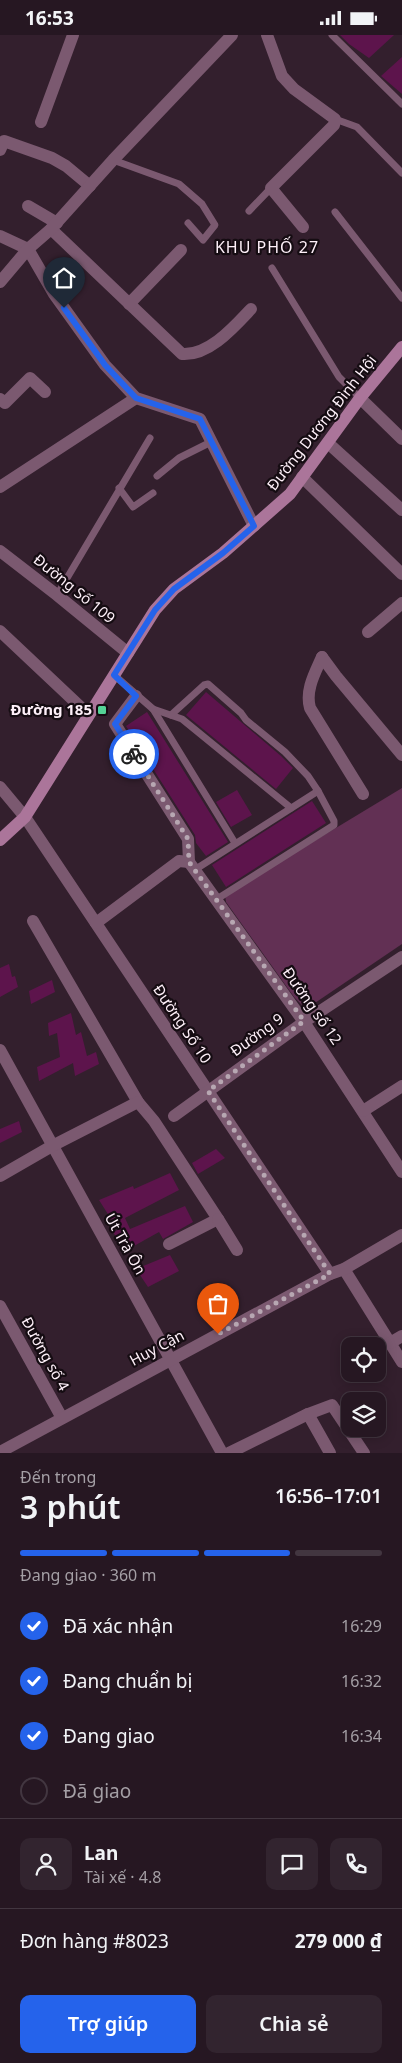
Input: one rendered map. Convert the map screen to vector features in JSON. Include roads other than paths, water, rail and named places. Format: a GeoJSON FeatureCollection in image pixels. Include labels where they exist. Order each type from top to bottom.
{"type":"FeatureCollection","features":[{"type":"Feature","properties":{"kind":"street"},"geometry":{"type":"LineString","coordinates":[[41,122],[73,35]]}},
{"type":"Feature","properties":{"kind":"street"},"geometry":{"type":"LineString","coordinates":[[0,282],[28,249],[54,226],[113,160],[232,35]]}},
{"type":"Feature","properties":{"kind":"street"},"geometry":{"type":"LineString","coordinates":[[267,35],[282,76],[294,89],[335,119],[334,125],[271,188],[303,227]]}},
{"type":"Feature","properties":{"kind":"street"},"geometry":{"type":"LineString","coordinates":[[0,150],[4,141],[52,158],[66,166],[90,186]]}},
{"type":"Feature","properties":{"kind":"street"},"geometry":{"type":"LineString","coordinates":[[28,206],[54,226],[129,304],[182,354],[192,355],[224,337],[251,309]]}},
{"type":"Feature","properties":{"kind":"street"},"geometry":{"type":"LineString","coordinates":[[0,236],[28,249],[54,294],[105,365],[136,398],[200,419],[254,526]]}},
{"type":"Feature","properties":{"kind":"street"},"geometry":{"type":"LineString","coordinates":[[129,304],[181,250]]}},
{"type":"Feature","properties":{"kind":"street","name":"Đường Dương Đình Hội"},"geometry":{"type":"LineString","coordinates":[[0,840],[25,817],[155,610],[174,589],[223,553],[290,494],[360,398],[402,347]]}},
{"type":"Feature","properties":{"kind":"street"},"geometry":{"type":"LineString","coordinates":[[0,399],[5,403],[30,378],[45,392]]}},
{"type":"Feature","properties":{"kind":"street"},"geometry":{"type":"LineString","coordinates":[[0,487],[136,398]]}},
{"type":"Feature","properties":{"kind":"street"},"geometry":{"type":"LineString","coordinates":[[360,398],[402,439]]}},
{"type":"Feature","properties":{"kind":"street"},"geometry":{"type":"LineString","coordinates":[[328,443],[402,510]]}},
{"type":"Feature","properties":{"kind":"street"},"geometry":{"type":"LineString","coordinates":[[302,477],[402,574]]}},
{"type":"Feature","properties":{"kind":"street","name":"Đường Số 109"},"geometry":{"type":"LineString","coordinates":[[0,551],[128,653]]}},
{"type":"Feature","properties":{"kind":"street"},"geometry":{"type":"LineString","coordinates":[[368,632],[402,603]]}},
{"type":"Feature","properties":{"kind":"street"},"geometry":{"type":"LineString","coordinates":[[0,631],[88,714]]}},
{"type":"Feature","properties":{"kind":"street"},"geometry":{"type":"LineString","coordinates":[[363,794],[310,708],[308,701],[309,689],[322,657],[336,677],[402,755]]}},
{"type":"Feature","properties":{"kind":"street"},"geometry":{"type":"LineString","coordinates":[[136,696],[115,724],[188,839],[192,866]]}},
{"type":"Feature","properties":{"kind":"street","name":"Đường Số 10"},"geometry":{"type":"LineString","coordinates":[[0,787],[25,817],[330,1274]]}},
{"type":"Feature","properties":{"kind":"street"},"geometry":{"type":"LineString","coordinates":[[96,923],[180,861],[192,866]]}},
{"type":"Feature","properties":{"kind":"street","name":"Đường số 12"},"geometry":{"type":"LineString","coordinates":[[192,866],[304,1021],[402,1172]]}},
{"type":"Feature","properties":{"kind":"street"},"geometry":{"type":"LineString","coordinates":[[33,921],[138,1102],[154,1121],[237,1250]]}},
{"type":"Feature","properties":{"kind":"street","name":"Đường 9"},"geometry":{"type":"LineString","coordinates":[[174,1116],[304,1021],[402,957]]}},
{"type":"Feature","properties":{"kind":"street","name":"Út Trà Ôn"},"geometry":{"type":"LineString","coordinates":[[1,1052],[5,1069],[52,1146],[222,1453]]}},
{"type":"Feature","properties":{"kind":"street"},"geometry":{"type":"LineString","coordinates":[[363,1111],[402,1086]]}},
{"type":"Feature","properties":{"kind":"street"},"geometry":{"type":"LineString","coordinates":[[0,1176],[52,1146],[138,1102]]}},
{"type":"Feature","properties":{"kind":"street"},"geometry":{"type":"LineString","coordinates":[[169,1244],[218,1219]]}},
{"type":"Feature","properties":{"kind":"street","name":"Huy Cận"},"geometry":{"type":"LineString","coordinates":[[0,1452],[330,1274],[344,1269],[402,1235]]}},
{"type":"Feature","properties":{"kind":"street"},"geometry":{"type":"LineString","coordinates":[[344,1269],[402,1362]]}},
{"type":"Feature","properties":{"kind":"street","name":"Đường số 4"},"geometry":{"type":"LineString","coordinates":[[0,1306],[62,1418]]}},
{"type":"Feature","properties":{"kind":"street"},"geometry":{"type":"LineString","coordinates":[[390,1343],[402,1336]]}},
{"type":"Feature","properties":{"kind":"street"},"geometry":{"type":"LineString","coordinates":[[230,1453],[308,1414],[332,1405],[364,1453]]}},
{"type":"Feature","properties":{"kind":"street"},"geometry":{"type":"LineString","coordinates":[[308,1414],[330,1453]]}},
{"type":"Feature","properties":{"kind":"lane"},"geometry":{"type":"LineString","coordinates":[[332,35],[402,104]]}},
{"type":"Feature","properties":{"kind":"lane"},"geometry":{"type":"LineString","coordinates":[[335,119],[357,127],[402,173]]}},
{"type":"Feature","properties":{"kind":"lane"},"geometry":{"type":"LineString","coordinates":[[113,160],[179,184],[202,204],[215,225],[203,240],[188,223]]}},
{"type":"Feature","properties":{"kind":"lane"},"geometry":{"type":"LineString","coordinates":[[249,211],[271,188]]}},
{"type":"Feature","properties":{"kind":"lane"},"geometry":{"type":"LineString","coordinates":[[335,212],[402,298]]}},
{"type":"Feature","properties":{"kind":"lane"},"geometry":{"type":"LineString","coordinates":[[272,268],[339,377],[360,398]]}},
{"type":"Feature","properties":{"kind":"lane"},"geometry":{"type":"LineString","coordinates":[[57,595],[150,438]]}},
{"type":"Feature","properties":{"kind":"lane"},"geometry":{"type":"LineString","coordinates":[[157,475],[179,458],[211,441]]}},
{"type":"Feature","properties":{"kind":"lane"},"geometry":{"type":"LineString","coordinates":[[119,488],[133,507],[153,493]]}},
{"type":"Feature","properties":{"kind":"lane"},"geometry":{"type":"LineString","coordinates":[[114,675],[153,709],[182,719],[291,808]]}},
{"type":"Feature","properties":{"kind":"lane"},"geometry":{"type":"LineString","coordinates":[[171,715],[204,685],[208,684],[241,713],[246,720],[285,752],[308,776],[334,821],[334,825],[217,899]]}},
{"type":"Feature","properties":{"kind":"lane"},"geometry":{"type":"LineString","coordinates":[[153,709],[235,843]]}},
{"type":"Feature","properties":{"kind":"lane"},"geometry":{"type":"LineString","coordinates":[[192,866],[235,843],[318,791]]}},
{"type":"Feature","properties":{"kind":"place","name":"Đường 185"},"geometry":{"type":"Point","coordinates":[102,710]}},
{"type":"Feature","properties":{"kind":"district","name":"KHU PHỐ 27"},"geometry":{"type":"Point","coordinates":[267,247]}}]}
